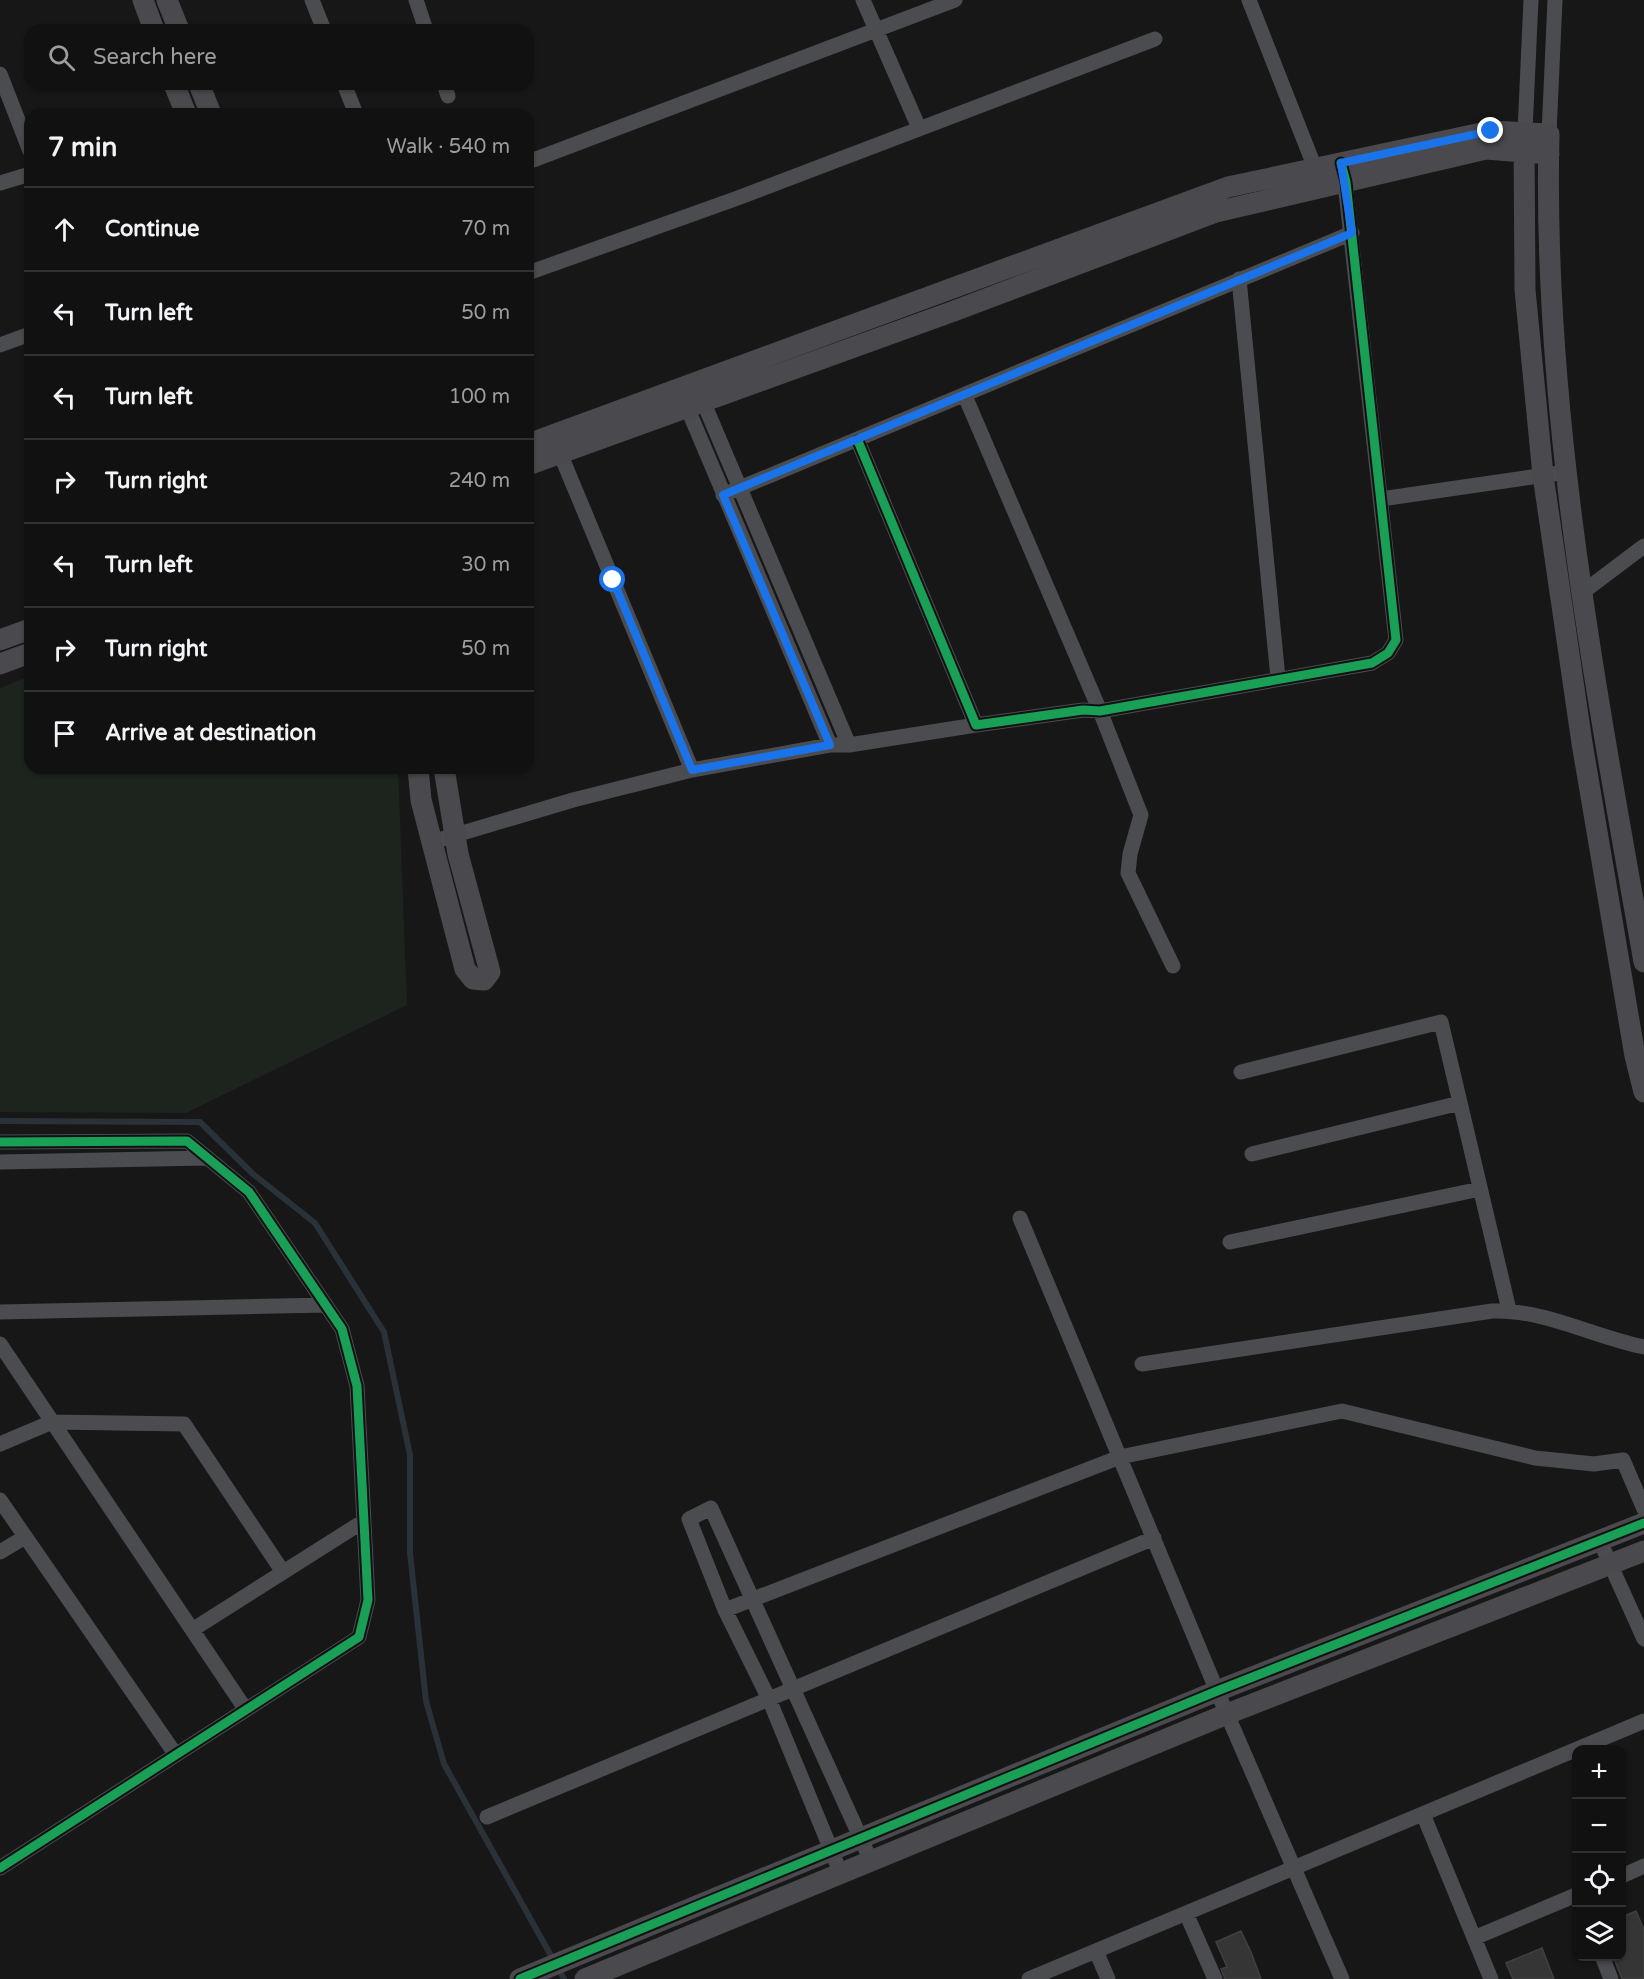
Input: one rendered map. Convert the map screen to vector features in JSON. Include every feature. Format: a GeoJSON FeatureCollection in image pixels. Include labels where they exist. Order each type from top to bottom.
{"type":"FeatureCollection","features":[{"type":"Feature","properties":{"kind":"street"},"geometry":{"type":"LineString","coordinates":[[143,0],[152,24]]}},
{"type":"Feature","properties":{"kind":"street"},"geometry":{"type":"LineString","coordinates":[[167,0],[177,24]]}},
{"type":"Feature","properties":{"kind":"street"},"geometry":{"type":"LineString","coordinates":[[312,0],[322,24]]}},
{"type":"Feature","properties":{"kind":"street"},"geometry":{"type":"LineString","coordinates":[[416,0],[424,24]]}},
{"type":"Feature","properties":{"kind":"street"},"geometry":{"type":"LineString","coordinates":[[863,0],[919,128]]}},
{"type":"Feature","properties":{"kind":"street"},"geometry":{"type":"LineString","coordinates":[[534,160],[955,0]]}},
{"type":"Feature","properties":{"kind":"street"},"geometry":{"type":"LineString","coordinates":[[1249,0],[1315,168]]}},
{"type":"Feature","properties":{"kind":"street"},"geometry":{"type":"LineString","coordinates":[[1531,0],[1524,141],[1525,290],[1543,475],[1582,742],[1640,1054],[1644,1092]]}},
{"type":"Feature","properties":{"kind":"street"},"geometry":{"type":"LineString","coordinates":[[1555,0],[1547,216],[1566,472],[1605,739],[1644,962]]}},
{"type":"Feature","properties":{"kind":"street"},"geometry":{"type":"LineString","coordinates":[[534,271],[735,199],[1155,39]]}},
{"type":"Feature","properties":{"kind":"street"},"geometry":{"type":"LineString","coordinates":[[0,74],[24,136]]}},
{"type":"Feature","properties":{"kind":"street"},"geometry":{"type":"LineString","coordinates":[[176,90],[184,108]]}},
{"type":"Feature","properties":{"kind":"street"},"geometry":{"type":"LineString","coordinates":[[201,90],[209,108]]}},
{"type":"Feature","properties":{"kind":"street"},"geometry":{"type":"LineString","coordinates":[[346,90],[354,108]]}},
{"type":"Feature","properties":{"kind":"street"},"geometry":{"type":"LineString","coordinates":[[691,395],[954,311],[1216,212],[1344,172],[1491,131],[1524,141],[1549,144]]}},
{"type":"Feature","properties":{"kind":"street"},"geometry":{"type":"LineString","coordinates":[[534,461],[557,444],[691,395],[1228,187],[1315,168],[1344,172]]}},
{"type":"Feature","properties":{"kind":"street"},"geometry":{"type":"LineString","coordinates":[[432,842],[573,800],[692,770],[830,745],[849,745],[1083,710],[1100,711],[1371,663],[1388,653],[1396,640],[1344,172]]}},
{"type":"Feature","properties":{"kind":"street"},"geometry":{"type":"LineString","coordinates":[[0,183],[24,176]]}},
{"type":"Feature","properties":{"kind":"street"},"geometry":{"type":"LineString","coordinates":[[723,495],[858,441],[1352,233]]}},
{"type":"Feature","properties":{"kind":"street"},"geometry":{"type":"LineString","coordinates":[[1239,279],[1278,678]]}},
{"type":"Feature","properties":{"kind":"street"},"geometry":{"type":"LineString","coordinates":[[0,345],[24,336]]}},
{"type":"Feature","properties":{"kind":"street"},"geometry":{"type":"LineString","coordinates":[[691,395],[741,488],[849,745]]}},
{"type":"Feature","properties":{"kind":"street"},"geometry":{"type":"LineString","coordinates":[[691,395],[723,495],[830,745]]}},
{"type":"Feature","properties":{"kind":"street"},"geometry":{"type":"LineString","coordinates":[[966,396],[1100,711],[1141,815],[1141,823],[1130,854],[1128,873],[1173,966]]}},
{"type":"Feature","properties":{"kind":"street"},"geometry":{"type":"LineString","coordinates":[[858,441],[976,725]]}},
{"type":"Feature","properties":{"kind":"street"},"geometry":{"type":"LineString","coordinates":[[534,444],[557,444]]}},
{"type":"Feature","properties":{"kind":"street"},"geometry":{"type":"LineString","coordinates":[[557,444],[692,770]]}},
{"type":"Feature","properties":{"kind":"street"},"geometry":{"type":"LineString","coordinates":[[1381,499],[1566,472]]}},
{"type":"Feature","properties":{"kind":"street"},"geometry":{"type":"LineString","coordinates":[[1583,592],[1644,546]]}},
{"type":"Feature","properties":{"kind":"street"},"geometry":{"type":"LineString","coordinates":[[0,640],[24,631]]}},
{"type":"Feature","properties":{"kind":"street"},"geometry":{"type":"LineString","coordinates":[[0,664],[24,655]]}},
{"type":"Feature","properties":{"kind":"street"},"geometry":{"type":"LineString","coordinates":[[1582,742],[1605,739]]}},
{"type":"Feature","properties":{"kind":"street"},"geometry":{"type":"LineString","coordinates":[[419,774],[421,800],[465,969],[473,979],[484,980],[489,972],[455,837],[445,774]]}},
{"type":"Feature","properties":{"kind":"street"},"geometry":{"type":"LineString","coordinates":[[1241,1072],[1441,1022],[1509,1310]]}},
{"type":"Feature","properties":{"kind":"street"},"geometry":{"type":"LineString","coordinates":[[1252,1154],[1461,1103]]}},
{"type":"Feature","properties":{"kind":"street"},"geometry":{"type":"LineString","coordinates":[[0,1142],[187,1141],[249,1192],[342,1329],[357,1386],[368,1600],[359,1637],[0,1868]]}},
{"type":"Feature","properties":{"kind":"street"},"geometry":{"type":"LineString","coordinates":[[0,1162],[207,1158]]}},
{"type":"Feature","properties":{"kind":"street"},"geometry":{"type":"LineString","coordinates":[[1230,1242],[1480,1189]]}},
{"type":"Feature","properties":{"kind":"street"},"geometry":{"type":"LineString","coordinates":[[1020,1218],[1217,1691],[1342,1979]]}},
{"type":"Feature","properties":{"kind":"street"},"geometry":{"type":"LineString","coordinates":[[0,1312],[326,1305]]}},
{"type":"Feature","properties":{"kind":"street"},"geometry":{"type":"LineString","coordinates":[[1142,1364],[1509,1310],[1518,1310],[1610,1340],[1644,1347]]}},
{"type":"Feature","properties":{"kind":"street"},"geometry":{"type":"LineString","coordinates":[[0,1344],[246,1710]]}},
{"type":"Feature","properties":{"kind":"street"},"geometry":{"type":"LineString","coordinates":[[725,1610],[1120,1457],[1342,1411],[1535,1458],[1594,1464],[1623,1460],[1644,1509]]}},
{"type":"Feature","properties":{"kind":"street"},"geometry":{"type":"LineString","coordinates":[[0,1444],[52,1422],[184,1424],[284,1572]]}},
{"type":"Feature","properties":{"kind":"street"},"geometry":{"type":"LineString","coordinates":[[0,1500],[176,1755]]}},
{"type":"Feature","properties":{"kind":"street"},"geometry":{"type":"LineString","coordinates":[[840,1874],[769,1699],[725,1610],[688,1519],[711,1508],[871,1861]]}},
{"type":"Feature","properties":{"kind":"street"},"geometry":{"type":"LineString","coordinates":[[192,1630],[364,1521]]}},
{"type":"Feature","properties":{"kind":"street"},"geometry":{"type":"LineString","coordinates":[[522,1979],[1217,1691],[1644,1523]]}},
{"type":"Feature","properties":{"kind":"street"},"geometry":{"type":"LineString","coordinates":[[0,1552],[25,1537]]}},
{"type":"Feature","properties":{"kind":"street"},"geometry":{"type":"LineString","coordinates":[[487,1816],[1154,1538]]}},
{"type":"Feature","properties":{"kind":"street"},"geometry":{"type":"LineString","coordinates":[[1599,1539],[1644,1639]]}},
{"type":"Feature","properties":{"kind":"street"},"geometry":{"type":"LineString","coordinates":[[588,1953],[597,1977],[1227,1714],[1644,1551]]}},
{"type":"Feature","properties":{"kind":"street"},"geometry":{"type":"LineString","coordinates":[[1029,1979],[1644,1721]]}},
{"type":"Feature","properties":{"kind":"street"},"geometry":{"type":"LineString","coordinates":[[1423,1814],[1491,1979]]}},
{"type":"Feature","properties":{"kind":"street"},"geometry":{"type":"LineString","coordinates":[[1626,1874],[1644,1866]]}},
{"type":"Feature","properties":{"kind":"street"},"geometry":{"type":"LineString","coordinates":[[1474,1938],[1572,1897]]}},
{"type":"Feature","properties":{"kind":"street"},"geometry":{"type":"LineString","coordinates":[[1186,1913],[1215,1979]]}},
{"type":"Feature","properties":{"kind":"street"},"geometry":{"type":"LineString","coordinates":[[1096,1951],[1108,1979]]}},
{"type":"Feature","properties":{"kind":"street"},"geometry":{"type":"LineString","coordinates":[[1604,1961],[1611,1979]]}},
{"type":"Feature","properties":{"kind":"shaded area"},"geometry":{"type":"Polygon","coordinates":[[[24,678],[24,774],[398,774],[407,1005],[186,1113],[0,1112],[0,688],[24,678]]]}},
{"type":"Feature","properties":{"kind":"building"},"geometry":{"type":"Polygon","coordinates":[[[1636,1911],[1644,1930],[1644,1979],[1622,1979],[1615,1961],[1626,1961],[1626,1915],[1636,1911]]]}},
{"type":"Feature","properties":{"kind":"building"},"geometry":{"type":"Polygon","coordinates":[[[1241,1931],[1261,1979],[1225,1979],[1221,1969],[1227,1967],[1216,1942],[1241,1931]]]}},
{"type":"Feature","properties":{"kind":"building"},"geometry":{"type":"Polygon","coordinates":[[[1542,1948],[1554,1979],[1513,1979],[1506,1963],[1542,1948]]]}},
{"type":"Feature","properties":{"kind":"waterway"},"geometry":{"type":"LineString","coordinates":[[0,1121],[200,1122],[253,1174],[315,1223],[384,1332],[410,1455],[410,1553],[426,1701],[444,1764],[564,1979]]}},
{"type":"Feature","properties":{"kind":"cycle path"},"geometry":{"type":"LineString","coordinates":[[858,441],[976,725],[1083,710],[1100,711],[1372,663],[1388,653],[1396,640],[1346,182],[1341,163]]}},
{"type":"Feature","properties":{"kind":"cycle path"},"geometry":{"type":"LineString","coordinates":[[0,1142],[187,1141],[249,1192],[342,1329],[357,1386],[368,1600],[359,1637],[0,1868]]}},
{"type":"Feature","properties":{"kind":"cycle path"},"geometry":{"type":"LineString","coordinates":[[520,1979],[1217,1691],[1644,1523]]}},
{"type":"Feature","properties":{"kind":"route"},"geometry":{"type":"LineString","coordinates":[[613,580],[692,770],[830,745],[723,495],[880,432],[1352,233],[1346,182],[1341,163],[1491,131]]}}]}
